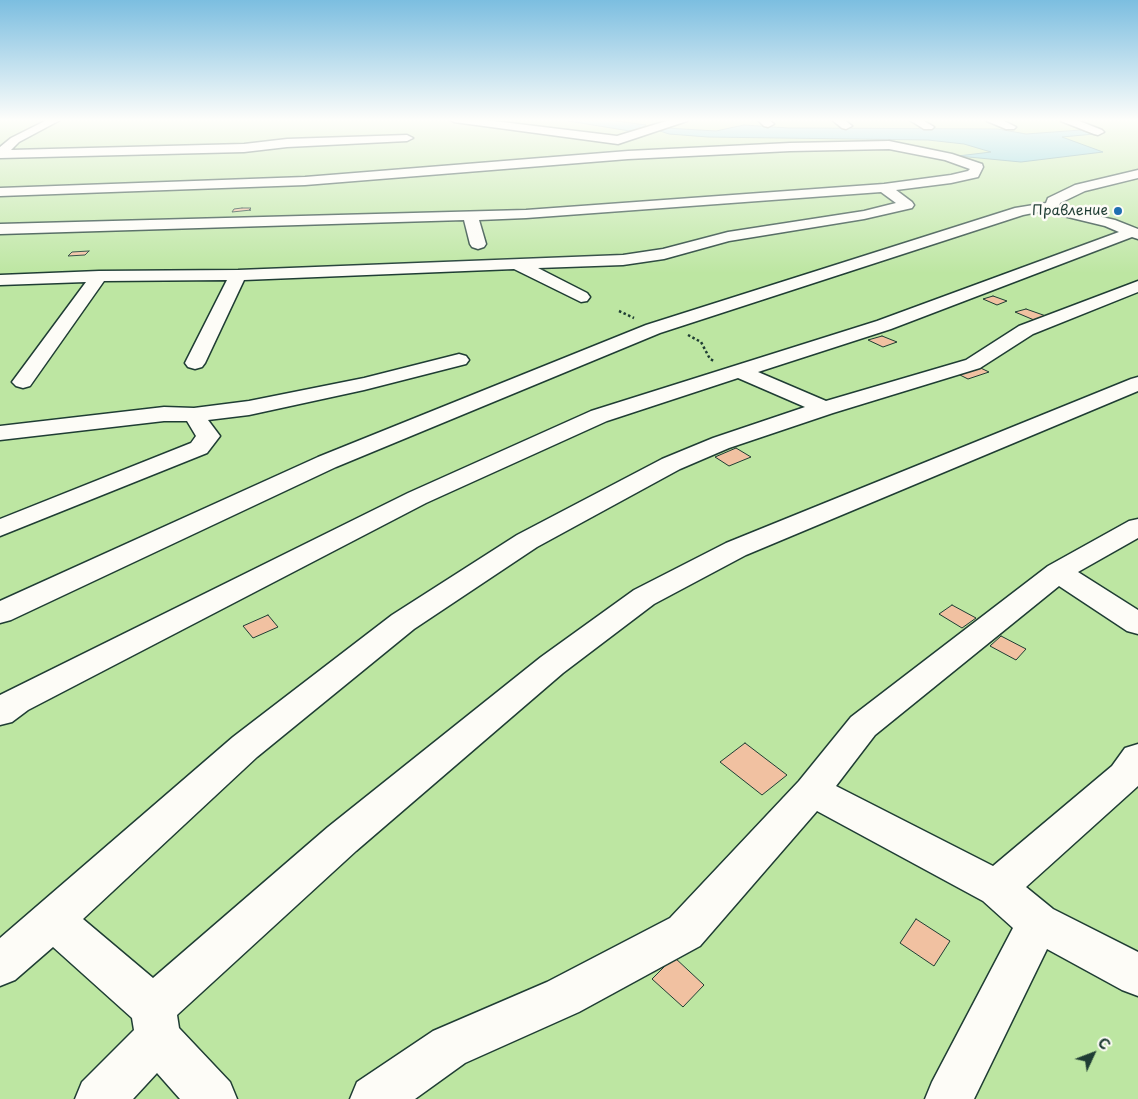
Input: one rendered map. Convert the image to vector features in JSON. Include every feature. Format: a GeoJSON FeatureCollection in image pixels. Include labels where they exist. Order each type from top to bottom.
{"type":"FeatureCollection","features":[{"type":"Feature","properties":{"kind":"street"},"geometry":{"type":"LineString","coordinates":[[0,192],[305,181],[438,170]]}},
{"type":"Feature","properties":{"kind":"street"},"geometry":{"type":"LineString","coordinates":[[0,229],[471,217],[884,188],[951,179],[973,174],[975,170]]}},
{"type":"Feature","properties":{"kind":"street"},"geometry":{"type":"LineString","coordinates":[[16,178],[221,171]]}},
{"type":"Feature","properties":{"kind":"street"},"geometry":{"type":"LineString","coordinates":[[1052,209],[1053,201],[1080,188],[1138,174]]}},
{"type":"Feature","properties":{"kind":"street"},"geometry":{"type":"LineString","coordinates":[[0,280],[99,276],[238,275],[623,260],[664,254],[728,237],[864,215],[908,205],[884,188]]}},
{"type":"Feature","properties":{"kind":"street"},"geometry":{"type":"LineString","coordinates":[[0,613],[327,462],[654,329],[1020,210],[1043,207],[1128,226]]}},
{"type":"Feature","properties":{"kind":"street"},"geometry":{"type":"LineString","coordinates":[[471,217],[478,244]]}},
{"type":"Feature","properties":{"kind":"street"},"geometry":{"type":"LineString","coordinates":[[0,713],[16,701],[417,498],[598,416],[884,325],[1128,226]]}},
{"type":"Feature","properties":{"kind":"street"},"geometry":{"type":"LineString","coordinates":[[519,265],[581,297]]}},
{"type":"Feature","properties":{"kind":"street"},"geometry":{"type":"LineString","coordinates":[[195,363],[238,275]]}},
{"type":"Feature","properties":{"kind":"street"},"geometry":{"type":"LineString","coordinates":[[23,382],[99,276]]}},
{"type":"Feature","properties":{"kind":"street"},"geometry":{"type":"LineString","coordinates":[[0,965],[245,747],[412,617],[527,541],[671,464],[721,443],[825,408],[973,364],[1026,330],[1138,286]]}},
{"type":"Feature","properties":{"kind":"street"},"geometry":{"type":"LineString","coordinates":[[0,433],[164,414],[194,415],[249,408],[364,384],[458,360]]}},
{"type":"Feature","properties":{"kind":"street"},"geometry":{"type":"LineString","coordinates":[[738,371],[825,408]]}},
{"type":"Feature","properties":{"kind":"street"},"geometry":{"type":"LineString","coordinates":[[99,1099],[156,1023],[342,839],[552,665],[644,597],[736,549],[1138,383]]}},
{"type":"Feature","properties":{"kind":"street"},"geometry":{"type":"LineString","coordinates":[[0,528],[199,448],[208,436],[194,415]]}},
{"type":"Feature","properties":{"kind":"street"},"geometry":{"type":"LineString","coordinates":[[374,1099],[449,1047],[563,997],[685,932],[812,791],[863,726],[1058,572],[1138,527]]}},
{"type":"Feature","properties":{"kind":"street"},"geometry":{"type":"LineString","coordinates":[[1058,572],[1138,624]]}},
{"type":"Feature","properties":{"kind":"street"},"geometry":{"type":"LineString","coordinates":[[997,888],[1125,776],[1138,758]]}},
{"type":"Feature","properties":{"kind":"street"},"geometry":{"type":"LineString","coordinates":[[812,791],[997,888],[1038,923],[1138,975]]}},
{"type":"Feature","properties":{"kind":"street"},"geometry":{"type":"LineString","coordinates":[[52,920],[156,1023],[213,1099]]}},
{"type":"Feature","properties":{"kind":"street"},"geometry":{"type":"LineString","coordinates":[[949,1099],[1038,923]]}},
{"type":"Feature","properties":{"kind":"path"},"geometry":{"type":"LineString","coordinates":[[618,311],[634,318]]}},
{"type":"Feature","properties":{"kind":"path"},"geometry":{"type":"LineString","coordinates":[[668,326],[701,342],[710,359],[738,371]]}},
{"type":"Feature","properties":{"kind":"green space"},"geometry":{"type":"Polygon","coordinates":[[[0,170],[1138,170],[1138,1099],[0,1099],[0,170]]]}},
{"type":"Feature","properties":{"kind":"building"},"geometry":{"type":"Polygon","coordinates":[[[251,208],[249,210],[251,210],[232,212],[234,209],[251,208]]]}},
{"type":"Feature","properties":{"kind":"building"},"geometry":{"type":"Polygon","coordinates":[[[89,251],[85,255],[68,256],[72,252],[89,251]]]}},
{"type":"Feature","properties":{"kind":"building"},"geometry":{"type":"Polygon","coordinates":[[[993,296],[1007,301],[997,305],[983,299],[993,296]]]}},
{"type":"Feature","properties":{"kind":"building"},"geometry":{"type":"Polygon","coordinates":[[[1026,309],[1046,316],[1034,320],[1015,312],[1026,309]]]}},
{"type":"Feature","properties":{"kind":"building"},"geometry":{"type":"Polygon","coordinates":[[[882,336],[897,342],[883,347],[868,340],[882,336]]]}},
{"type":"Feature","properties":{"kind":"building"},"geometry":{"type":"Polygon","coordinates":[[[966,361],[989,372],[968,379],[946,368],[966,361]]]}},
{"type":"Feature","properties":{"kind":"building"},"geometry":{"type":"Polygon","coordinates":[[[736,448],[751,457],[729,466],[715,457],[736,448]]]}},
{"type":"Feature","properties":{"kind":"building"},"geometry":{"type":"Polygon","coordinates":[[[952,605],[976,618],[962,628],[939,614],[952,605]]]}},
{"type":"Feature","properties":{"kind":"building"},"geometry":{"type":"Polygon","coordinates":[[[268,615],[278,627],[253,638],[243,626],[268,615]]]}},
{"type":"Feature","properties":{"kind":"building"},"geometry":{"type":"Polygon","coordinates":[[[1001,636],[1026,649],[1016,660],[990,646],[1001,636]]]}},
{"type":"Feature","properties":{"kind":"building"},"geometry":{"type":"Polygon","coordinates":[[[745,743],[787,775],[762,795],[720,762],[745,743]]]}},
{"type":"Feature","properties":{"kind":"building"},"geometry":{"type":"Polygon","coordinates":[[[916,919],[950,941],[934,966],[900,943],[916,919]]]}},
{"type":"Feature","properties":{"kind":"building"},"geometry":{"type":"Polygon","coordinates":[[[674,957],[704,985],[683,1007],[652,979],[674,957]]]}},
{"type":"Feature","properties":{"kind":"place","name":"Правление"},"geometry":{"type":"Point","coordinates":[1118,211]}}]}
